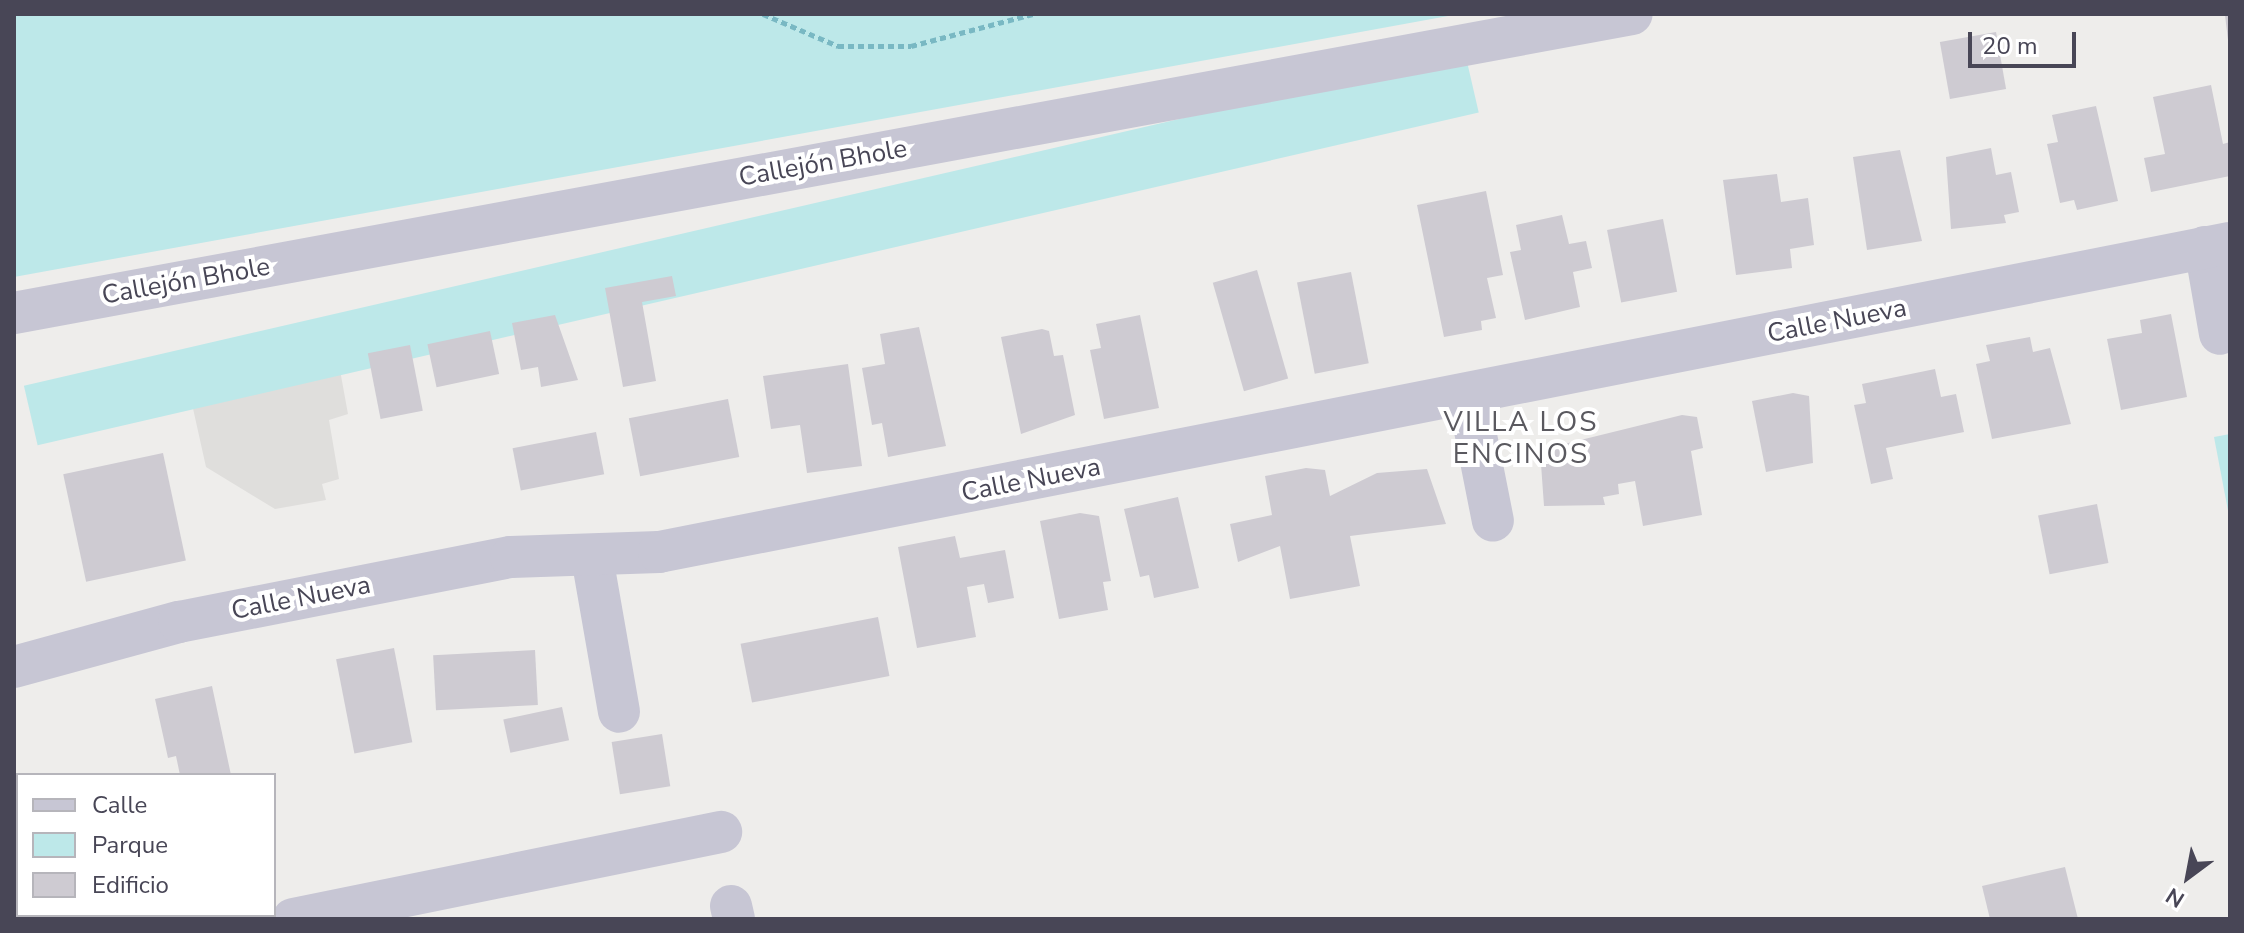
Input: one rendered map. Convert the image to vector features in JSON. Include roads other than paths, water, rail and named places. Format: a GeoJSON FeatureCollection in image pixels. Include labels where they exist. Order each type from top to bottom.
{"type":"FeatureCollection","features":[{"type":"Feature","properties":{"kind":"street","name":"Callejón Bhole"},"geometry":{"type":"LineString","coordinates":[[14,313],[1632,14]]}},
{"type":"Feature","properties":{"kind":"street","name":"Calle Nueva"},"geometry":{"type":"LineString","coordinates":[[14,667],[179,622],[496,560],[659,552],[2217,245],[2220,334]]}},
{"type":"Feature","properties":{"kind":"street"},"geometry":{"type":"LineString","coordinates":[[1468,395],[1493,521]]}},
{"type":"Feature","properties":{"kind":"street"},"geometry":{"type":"LineString","coordinates":[[592,557],[619,712]]}},
{"type":"Feature","properties":{"kind":"street"},"geometry":{"type":"LineString","coordinates":[[293,919],[721,832]]}},
{"type":"Feature","properties":{"kind":"district","name":"VILLA LOS ENCINOS"},"geometry":{"type":"Point","coordinates":[1521,438]}}]}
